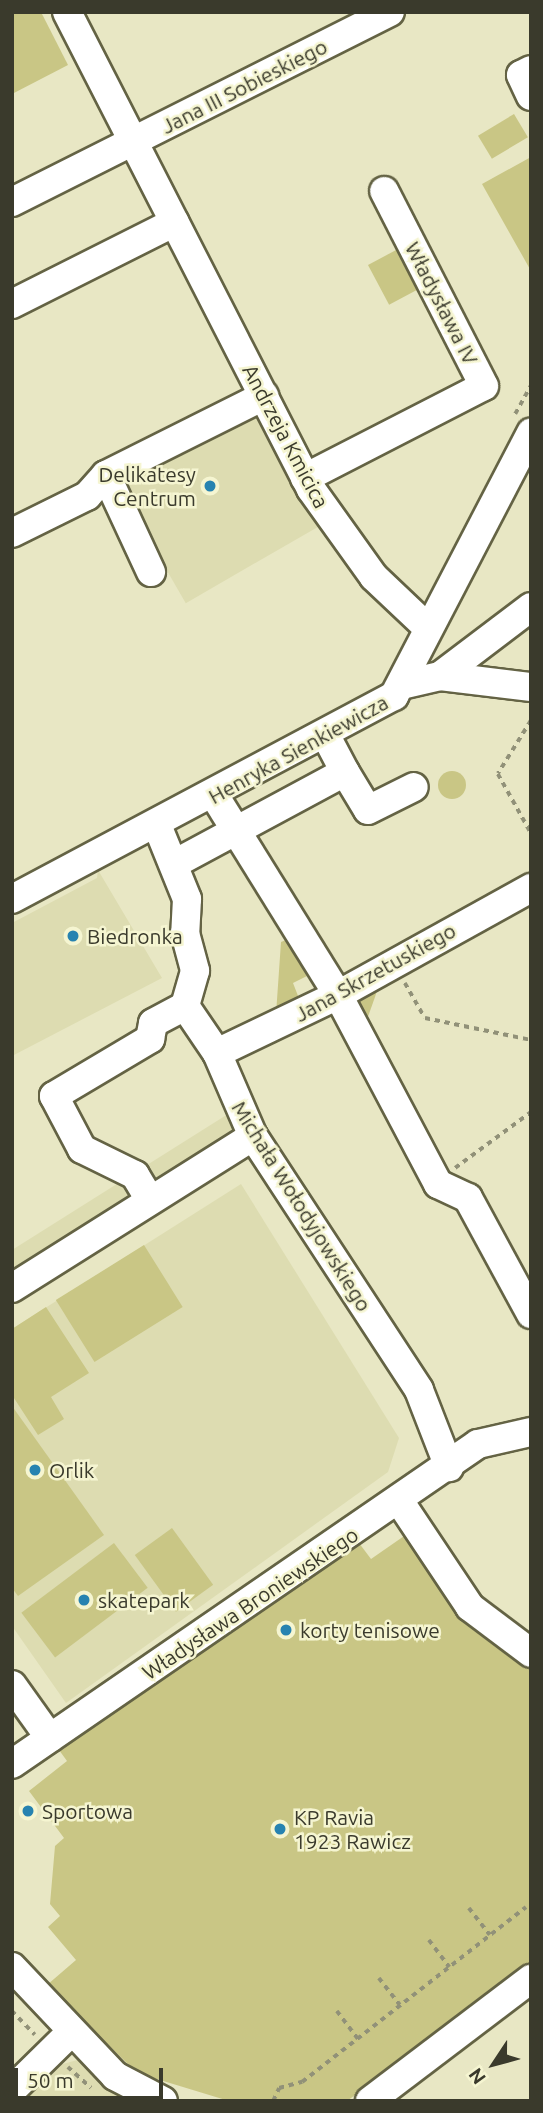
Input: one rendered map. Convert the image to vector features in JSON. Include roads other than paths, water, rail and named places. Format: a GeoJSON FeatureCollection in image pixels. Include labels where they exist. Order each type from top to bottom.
{"type":"FeatureCollection","features":[{"type":"Feature","properties":{"kind":"street","name":"Andrzeja Kmicica"},"geometry":{"type":"LineString","coordinates":[[66,12],[305,478],[352,550],[428,628]]}},
{"type":"Feature","properties":{"kind":"street","name":"Jana III Sobieskiego"},"geometry":{"type":"LineString","coordinates":[[134,141],[349,22],[390,12]]}},
{"type":"Feature","properties":{"kind":"street"},"geometry":{"type":"LineString","coordinates":[[531,70],[521,75],[531,96]]}},
{"type":"Feature","properties":{"kind":"street"},"geometry":{"type":"LineString","coordinates":[[12,202],[134,141]]}},
{"type":"Feature","properties":{"kind":"street","name":"Władysława IV"},"geometry":{"type":"LineString","coordinates":[[305,478],[484,386],[384,191]]}},
{"type":"Feature","properties":{"kind":"street"},"geometry":{"type":"LineString","coordinates":[[12,304],[175,222]]}},
{"type":"Feature","properties":{"kind":"street"},"geometry":{"type":"LineString","coordinates":[[12,533],[87,496],[106,475],[264,396]]}},
{"type":"Feature","properties":{"kind":"street","name":"Henryka Sienkiewicza"},"geometry":{"type":"LineString","coordinates":[[12,899],[326,736],[384,703],[401,685],[428,628],[531,433]]}},
{"type":"Feature","properties":{"kind":"street"},"geometry":{"type":"LineString","coordinates":[[106,475],[151,572]]}},
{"type":"Feature","properties":{"kind":"street"},"geometry":{"type":"LineString","coordinates":[[440,676],[531,607]]}},
{"type":"Feature","properties":{"kind":"street"},"geometry":{"type":"LineString","coordinates":[[401,685],[440,676],[531,687]]}},
{"type":"Feature","properties":{"kind":"street"},"geometry":{"type":"LineString","coordinates":[[326,736],[368,810],[414,787]]}},
{"type":"Feature","properties":{"kind":"street"},"geometry":{"type":"LineString","coordinates":[[174,864],[345,772]]}},
{"type":"Feature","properties":{"kind":"street"},"geometry":{"type":"LineString","coordinates":[[214,795],[338,995],[438,1184],[468,1198],[531,1314]]}},
{"type":"Feature","properties":{"kind":"street"},"geometry":{"type":"LineString","coordinates":[[150,1200],[135,1175],[82,1149],[54,1096],[150,1039],[153,1023],[185,1006],[195,971],[185,933],[187,899],[157,825]]}},
{"type":"Feature","properties":{"kind":"street","name":"Jana Skrzetuskiego"},"geometry":{"type":"LineString","coordinates":[[217,1053],[338,995],[531,888]]}},
{"type":"Feature","properties":{"kind":"street","name":"Michała Wołodyjowskiego"},"geometry":{"type":"LineString","coordinates":[[185,1006],[217,1053],[253,1136],[419,1390],[449,1467]]}},
{"type":"Feature","properties":{"kind":"street"},"geometry":{"type":"LineString","coordinates":[[12,1288],[253,1136]]}},
{"type":"Feature","properties":{"kind":"street","name":"Władysława Broniewskiego"},"geometry":{"type":"LineString","coordinates":[[12,1764],[400,1502],[478,1444],[531,1432]]}},
{"type":"Feature","properties":{"kind":"street","name":"Władysława Broniewskiego"},"geometry":{"type":"LineString","coordinates":[[449,1467],[531,1449]]}},
{"type":"Feature","properties":{"kind":"street"},"geometry":{"type":"LineString","coordinates":[[400,1502],[470,1608],[531,1653]]}},
{"type":"Feature","properties":{"kind":"street"},"geometry":{"type":"LineString","coordinates":[[12,1685],[50,1738]]}},
{"type":"Feature","properties":{"kind":"street"},"geometry":{"type":"LineString","coordinates":[[12,1967],[70,2033],[115,2076],[163,2101]]}},
{"type":"Feature","properties":{"kind":"street"},"geometry":{"type":"LineString","coordinates":[[370,2101],[531,1979]]}},
{"type":"Feature","properties":{"kind":"street"},"geometry":{"type":"LineString","coordinates":[[18,2073],[70,2033]]}},
{"type":"Feature","properties":{"kind":"place","name":"Delikatesy Centrum"},"geometry":{"type":"Point","coordinates":[210,486]}},
{"type":"Feature","properties":{"kind":"place","name":"Biedronka"},"geometry":{"type":"Point","coordinates":[73,936]}},
{"type":"Feature","properties":{"kind":"place","name":"Orlik"},"geometry":{"type":"Point","coordinates":[35,1470]}},
{"type":"Feature","properties":{"kind":"place","name":"skatepark"},"geometry":{"type":"Point","coordinates":[84,1600]}},
{"type":"Feature","properties":{"kind":"place","name":"korty tenisowe"},"geometry":{"type":"Point","coordinates":[286,1630]}},
{"type":"Feature","properties":{"kind":"place","name":"Sportowa"},"geometry":{"type":"Point","coordinates":[28,1811]}},
{"type":"Feature","properties":{"kind":"place","name":"KP Ravia 1923 Rawicz"},"geometry":{"type":"Point","coordinates":[280,1829]}}]}
